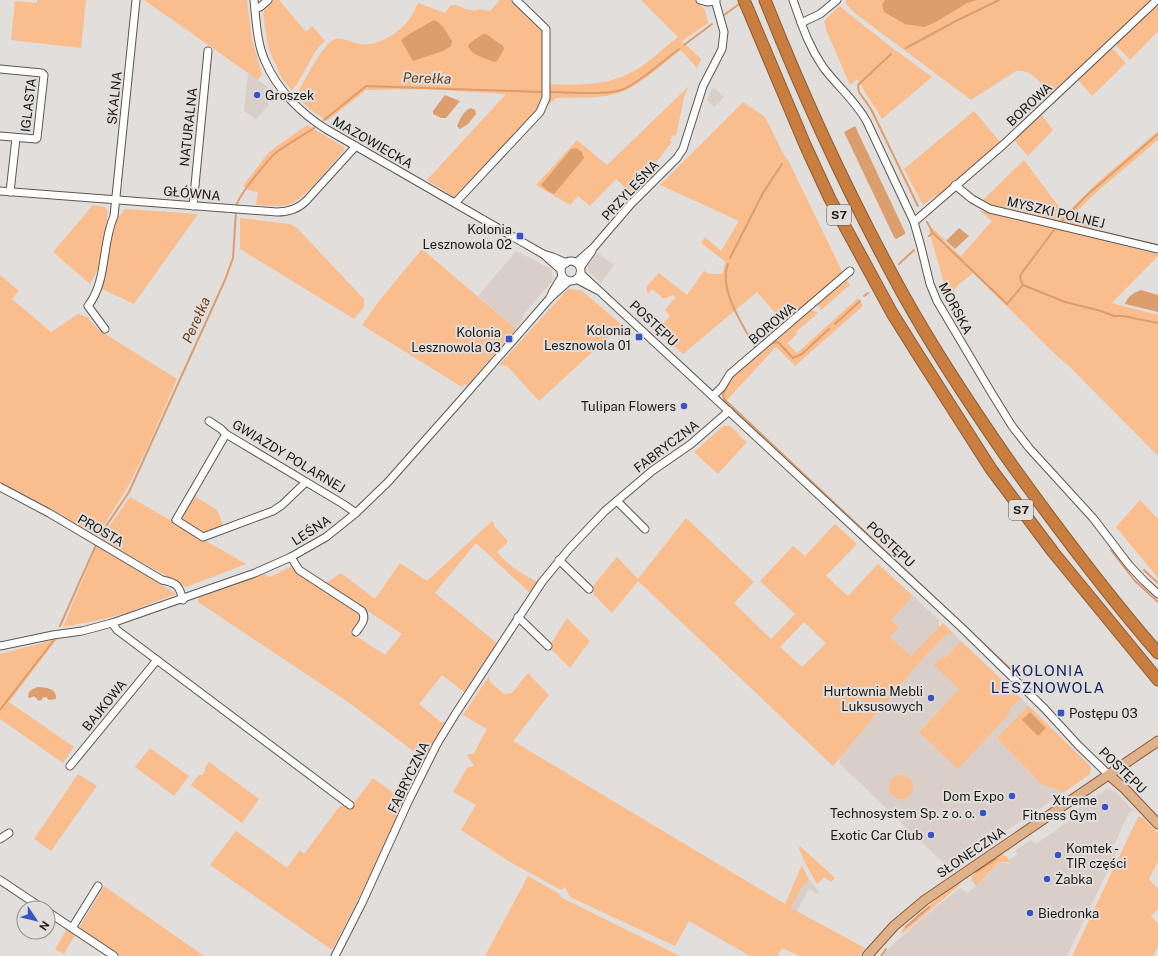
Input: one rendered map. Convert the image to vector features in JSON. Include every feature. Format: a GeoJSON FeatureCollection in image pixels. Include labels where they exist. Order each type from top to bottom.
{"type":"FeatureCollection","features":[{"type":"Feature","properties":{"kind":"highway","name":"S7"},"geometry":{"type":"LineString","coordinates":[[765,0],[802,91],[847,187],[904,297],[931,342],[974,410],[1052,522],[1106,592],[1158,653]]}},
{"type":"Feature","properties":{"kind":"highway","name":"S7"},"geometry":{"type":"LineString","coordinates":[[745,3],[806,147],[830,199],[892,313],[996,475],[1053,552],[1158,680]]}},
{"type":"Feature","properties":{"kind":"main road","name":"SŁONECZNA"},"geometry":{"type":"LineString","coordinates":[[867,956],[894,926],[925,900],[1158,741]]}},
{"type":"Feature","properties":{"kind":"main road","name":"POSTĘPU"},"geometry":{"type":"LineString","coordinates":[[1109,775],[1124,788],[1158,824]]}},
{"type":"Feature","properties":{"kind":"street","name":"SKALNA"},"geometry":{"type":"LineString","coordinates":[[116,199],[136,0]]}},
{"type":"Feature","properties":{"kind":"street","name":"MAZOWIECKA"},"geometry":{"type":"LineString","coordinates":[[254,0],[264,60],[275,80],[290,100],[309,117],[317,124],[542,254],[562,273]]}},
{"type":"Feature","properties":{"kind":"street"},"geometry":{"type":"LineString","coordinates":[[255,8],[260,7],[268,0]]}},
{"type":"Feature","properties":{"kind":"street"},"geometry":{"type":"LineString","coordinates":[[455,203],[540,112],[546,98],[546,29],[516,0]]}},
{"type":"Feature","properties":{"kind":"street"},"geometry":{"type":"LineString","coordinates":[[700,0],[707,2],[716,0]]}},
{"type":"Feature","properties":{"kind":"street","name":"PRZYLEŚNA"},"geometry":{"type":"LineString","coordinates":[[579,268],[590,256],[594,247],[630,204],[677,158],[683,150],[703,86],[722,49],[724,32],[716,0]]}},
{"type":"Feature","properties":{"kind":"street","name":"MORSKA"},"geometry":{"type":"LineString","coordinates":[[793,0],[806,38],[824,68],[863,114],[914,222],[930,284],[940,308],[1012,426],[1041,463],[1093,518],[1129,565],[1158,594]]}},
{"type":"Feature","properties":{"kind":"street"},"geometry":{"type":"LineString","coordinates":[[801,23],[820,14],[837,0]]}},
{"type":"Feature","properties":{"kind":"street","name":"BOROWA"},"geometry":{"type":"LineString","coordinates":[[914,222],[1029,121],[1157,0]]}},
{"type":"Feature","properties":{"kind":"street","name":"NATURALNA"},"geometry":{"type":"LineString","coordinates":[[193,206],[208,51]]}},
{"type":"Feature","properties":{"kind":"street","name":"IGLASTA"},"geometry":{"type":"LineString","coordinates":[[0,69],[42,73],[44,75],[38,136],[36,139],[0,136]]}},
{"type":"Feature","properties":{"kind":"street","name":"IGLASTA"},"geometry":{"type":"LineString","coordinates":[[10,192],[16,138]]}},
{"type":"Feature","properties":{"kind":"street","name":"GŁÓWNA"},"geometry":{"type":"LineString","coordinates":[[0,191],[282,212],[298,207],[306,201],[356,146]]}},
{"type":"Feature","properties":{"kind":"street","name":"MYSZKI POLNEJ"},"geometry":{"type":"LineString","coordinates":[[955,185],[972,199],[990,209],[1158,249]]}},
{"type":"Feature","properties":{"kind":"street"},"geometry":{"type":"LineString","coordinates":[[104,329],[94,317],[88,306],[93,299],[102,273],[116,199]]}},
{"type":"Feature","properties":{"kind":"street","name":"MAZOWIECKA"},"geometry":{"type":"LineString","coordinates":[[542,254],[566,263]]}},
{"type":"Feature","properties":{"kind":"street"},"geometry":{"type":"LineString","coordinates":[[570,262],[579,268],[573,280],[565,279],[562,273],[562,266],[570,262]]}},
{"type":"Feature","properties":{"kind":"street","name":"POSTĘPU"},"geometry":{"type":"LineString","coordinates":[[579,268],[599,291],[729,410],[961,627],[1044,708],[1078,745],[1109,775]]}},
{"type":"Feature","properties":{"kind":"street","name":"BOROWA"},"geometry":{"type":"LineString","coordinates":[[713,396],[729,375],[850,270]]}},
{"type":"Feature","properties":{"kind":"street","name":"LEŚNA"},"geometry":{"type":"LineString","coordinates":[[550,298],[562,273]]}},
{"type":"Feature","properties":{"kind":"street","name":"POSTĘPU"},"geometry":{"type":"LineString","coordinates":[[573,280],[599,291]]}},
{"type":"Feature","properties":{"kind":"street","name":"LEŚNA"},"geometry":{"type":"LineString","coordinates":[[0,646],[53,634],[82,631],[183,600],[291,557],[326,537],[356,513],[378,492],[550,298],[573,280]]}},
{"type":"Feature","properties":{"kind":"street","name":"FABRYCZNA"},"geometry":{"type":"LineString","coordinates":[[335,956],[362,903],[430,757],[456,713],[542,582],[559,560],[594,521],[652,471],[691,444],[729,410]]}},
{"type":"Feature","properties":{"kind":"street","name":"GWIAZDY POLARNEJ"},"geometry":{"type":"LineString","coordinates":[[209,421],[226,434],[356,513]]}},
{"type":"Feature","properties":{"kind":"street"},"geometry":{"type":"LineString","coordinates":[[226,434],[176,520],[203,537],[273,511],[306,482]]}},
{"type":"Feature","properties":{"kind":"street","name":"PROSTA"},"geometry":{"type":"LineString","coordinates":[[0,487],[49,513],[162,580],[173,582],[180,589],[183,600]]}},
{"type":"Feature","properties":{"kind":"street"},"geometry":{"type":"LineString","coordinates":[[617,500],[645,529]]}},
{"type":"Feature","properties":{"kind":"street"},"geometry":{"type":"LineString","coordinates":[[291,557],[299,570],[362,611],[365,615],[356,632]]}},
{"type":"Feature","properties":{"kind":"street"},"geometry":{"type":"LineString","coordinates":[[559,560],[588,589]]}},
{"type":"Feature","properties":{"kind":"street"},"geometry":{"type":"LineString","coordinates":[[518,617],[548,646]]}},
{"type":"Feature","properties":{"kind":"street"},"geometry":{"type":"LineString","coordinates":[[112,623],[117,630],[350,805]]}},
{"type":"Feature","properties":{"kind":"street","name":"BAJKOWA"},"geometry":{"type":"LineString","coordinates":[[70,766],[157,660]]}},
{"type":"Feature","properties":{"kind":"street"},"geometry":{"type":"LineString","coordinates":[[0,839],[9,833]]}},
{"type":"Feature","properties":{"kind":"street"},"geometry":{"type":"LineString","coordinates":[[0,880],[30,900]]}},
{"type":"Feature","properties":{"kind":"street"},"geometry":{"type":"LineString","coordinates":[[72,928],[98,886]]}},
{"type":"Feature","properties":{"kind":"street"},"geometry":{"type":"LineString","coordinates":[[56,917],[114,956]]}},
{"type":"Feature","properties":{"kind":"shaded area"},"geometry":{"type":"Polygon","coordinates":[[[37,0],[86,0],[81,48],[11,40],[15,1],[37,3],[37,0]]]}},
{"type":"Feature","properties":{"kind":"shaded area"},"geometry":{"type":"Polygon","coordinates":[[[144,0],[247,0],[252,40],[262,74],[258,80],[144,0]]]}},
{"type":"Feature","properties":{"kind":"shaded area"},"geometry":{"type":"Polygon","coordinates":[[[272,0],[279,0],[306,32],[312,26],[325,41],[316,51],[301,78],[292,90],[282,79],[268,47],[263,14],[266,7],[272,0]]]}},
{"type":"Feature","properties":{"kind":"shaded area"},"geometry":{"type":"Polygon","coordinates":[[[500,0],[511,0],[542,30],[544,37],[544,95],[538,111],[458,197],[455,198],[427,180],[506,94],[424,89],[366,90],[327,121],[311,110],[296,96],[318,57],[333,40],[343,39],[366,44],[373,44],[380,41],[392,35],[408,21],[418,3],[445,13],[451,5],[456,5],[474,11],[479,9],[490,11],[500,0]]]}},
{"type":"Feature","properties":{"kind":"shaded area"},"geometry":{"type":"Polygon","coordinates":[[[641,0],[695,0],[705,10],[708,23],[682,41],[701,59],[697,68],[681,50],[643,80],[626,90],[603,96],[556,98],[546,107],[549,84],[589,84],[619,78],[641,67],[678,37],[641,0]]]}},
{"type":"Feature","properties":{"kind":"shaded area"},"geometry":{"type":"Polygon","coordinates":[[[847,0],[1153,0],[1051,97],[1032,75],[1022,71],[1016,71],[971,100],[856,14],[845,3],[847,0]]]}},
{"type":"Feature","properties":{"kind":"shaded area"},"geometry":{"type":"Polygon","coordinates":[[[885,0],[977,0],[967,3],[936,22],[924,27],[905,24],[884,12],[882,5],[885,0]]]}},
{"type":"Feature","properties":{"kind":"shaded area"},"geometry":{"type":"Polygon","coordinates":[[[1158,3],[1158,31],[1130,60],[1114,43],[1158,3]]]}},
{"type":"Feature","properties":{"kind":"shaded area"},"geometry":{"type":"Polygon","coordinates":[[[839,6],[932,77],[882,119],[857,79],[850,85],[827,32],[824,21],[839,6]]]}},
{"type":"Feature","properties":{"kind":"shaded area"},"geometry":{"type":"Polygon","coordinates":[[[434,20],[442,26],[452,41],[451,46],[443,51],[413,61],[401,40],[434,20]]]}},
{"type":"Feature","properties":{"kind":"shaded area"},"geometry":{"type":"Polygon","coordinates":[[[483,34],[486,34],[503,46],[504,49],[497,61],[494,62],[479,56],[472,52],[468,46],[483,34]]]}},
{"type":"Feature","properties":{"kind":"shaded area"},"geometry":{"type":"Polygon","coordinates":[[[1108,48],[1114,50],[1126,63],[1092,96],[1076,77],[1108,48]]]}},
{"type":"Feature","properties":{"kind":"shaded area"},"geometry":{"type":"Polygon","coordinates":[[[248,73],[272,90],[265,99],[269,105],[256,119],[244,111],[248,73]]]}},
{"type":"Feature","properties":{"kind":"shaded area"},"geometry":{"type":"Polygon","coordinates":[[[689,86],[684,97],[676,136],[673,135],[670,141],[672,142],[652,167],[656,172],[633,195],[616,179],[590,206],[578,196],[570,205],[536,185],[577,140],[607,165],[689,86]]]}},
{"type":"Feature","properties":{"kind":"shaded area"},"geometry":{"type":"Polygon","coordinates":[[[714,87],[724,97],[714,107],[707,100],[711,90],[714,87]]]}},
{"type":"Feature","properties":{"kind":"shaded area"},"geometry":{"type":"Polygon","coordinates":[[[445,95],[460,101],[446,118],[441,118],[433,114],[433,111],[445,95]]]}},
{"type":"Feature","properties":{"kind":"shaded area"},"geometry":{"type":"Polygon","coordinates":[[[743,102],[765,117],[788,160],[843,273],[785,324],[757,292],[683,354],[656,331],[670,316],[665,310],[676,297],[673,295],[664,299],[652,289],[648,294],[646,287],[659,273],[687,295],[704,271],[709,274],[722,274],[726,262],[701,243],[705,237],[721,251],[739,221],[660,185],[743,102]]]}},
{"type":"Feature","properties":{"kind":"shaded area"},"geometry":{"type":"Polygon","coordinates":[[[471,108],[475,110],[476,114],[468,124],[460,129],[457,126],[461,118],[466,111],[471,108]]]}},
{"type":"Feature","properties":{"kind":"shaded area"},"geometry":{"type":"Polygon","coordinates":[[[974,111],[1001,143],[974,167],[923,205],[904,169],[974,111]]]}},
{"type":"Feature","properties":{"kind":"shaded area"},"geometry":{"type":"Polygon","coordinates":[[[1042,115],[1053,130],[1028,156],[1013,139],[1042,115]]]}},
{"type":"Feature","properties":{"kind":"shaded area"},"geometry":{"type":"Polygon","coordinates":[[[307,125],[344,147],[343,152],[309,190],[294,202],[279,206],[256,205],[258,192],[251,191],[243,186],[269,152],[307,125]]]}},
{"type":"Feature","properties":{"kind":"shaded area"},"geometry":{"type":"Polygon","coordinates":[[[855,126],[905,232],[905,234],[896,239],[844,132],[855,126]]]}},
{"type":"Feature","properties":{"kind":"shaded area"},"geometry":{"type":"Polygon","coordinates":[[[1158,131],[1158,140],[1100,189],[1076,212],[1093,229],[987,205],[982,201],[1024,160],[1065,215],[1098,182],[1158,131]]]}},
{"type":"Feature","properties":{"kind":"shaded area"},"geometry":{"type":"Polygon","coordinates":[[[576,148],[582,152],[584,158],[554,194],[548,191],[541,185],[571,149],[576,148]]]}},
{"type":"Feature","properties":{"kind":"shaded area"},"geometry":{"type":"Polygon","coordinates":[[[93,205],[105,207],[108,212],[100,265],[90,284],[53,252],[93,205]]]}},
{"type":"Feature","properties":{"kind":"shaded area"},"geometry":{"type":"Polygon","coordinates":[[[125,209],[198,214],[134,304],[100,288],[110,236],[119,217],[125,209]]]}},
{"type":"Feature","properties":{"kind":"shaded area"},"geometry":{"type":"Polygon","coordinates":[[[979,210],[1158,254],[1158,256],[1112,303],[1158,315],[1158,456],[1072,369],[973,273],[958,285],[950,297],[944,283],[929,231],[933,229],[961,256],[992,221],[979,210]]]}},
{"type":"Feature","properties":{"kind":"shaded area"},"geometry":{"type":"Polygon","coordinates":[[[240,218],[290,224],[297,228],[364,299],[364,307],[354,319],[240,249],[240,218]]]}},
{"type":"Feature","properties":{"kind":"shaded area"},"geometry":{"type":"Polygon","coordinates":[[[959,228],[969,236],[955,249],[946,241],[959,228]]]}},
{"type":"Feature","properties":{"kind":"shaded area"},"geometry":{"type":"Polygon","coordinates":[[[422,249],[516,329],[467,386],[464,384],[462,387],[362,325],[379,301],[422,249]]]}},
{"type":"Feature","properties":{"kind":"shaded area"},"geometry":{"type":"Polygon","coordinates":[[[516,251],[551,269],[553,280],[523,315],[524,317],[516,329],[478,296],[516,251]]]}},
{"type":"Feature","properties":{"kind":"shaded area"},"geometry":{"type":"Polygon","coordinates":[[[598,253],[614,265],[601,283],[588,271],[588,265],[598,253]]]}},
{"type":"Feature","properties":{"kind":"shaded area"},"geometry":{"type":"Polygon","coordinates":[[[0,275],[19,291],[12,299],[51,332],[78,314],[87,317],[99,330],[177,379],[147,448],[126,490],[97,536],[53,510],[0,483],[0,275]]]}},
{"type":"Feature","properties":{"kind":"shaded area"},"geometry":{"type":"Polygon","coordinates":[[[846,279],[850,285],[821,310],[818,305],[819,301],[846,279]]]}},
{"type":"Feature","properties":{"kind":"shaded area"},"geometry":{"type":"Polygon","coordinates":[[[568,289],[581,290],[622,325],[539,401],[507,366],[499,365],[568,289]]]}},
{"type":"Feature","properties":{"kind":"shaded area"},"geometry":{"type":"Polygon","coordinates":[[[1141,290],[1158,295],[1158,312],[1125,304],[1131,295],[1141,290]]]}},
{"type":"Feature","properties":{"kind":"shaded area"},"geometry":{"type":"Polygon","coordinates":[[[858,298],[863,306],[795,366],[776,347],[725,402],[723,399],[724,387],[729,378],[808,311],[812,310],[818,313],[797,331],[796,335],[787,343],[797,353],[858,298]]]}},
{"type":"Feature","properties":{"kind":"shaded area"},"geometry":{"type":"Polygon","coordinates":[[[723,426],[730,426],[747,442],[718,474],[694,452],[723,426]]]}},
{"type":"Feature","properties":{"kind":"shaded area"},"geometry":{"type":"Polygon","coordinates":[[[194,496],[217,510],[223,525],[202,534],[183,522],[181,517],[194,496]]]}},
{"type":"Feature","properties":{"kind":"shaded area"},"geometry":{"type":"Polygon","coordinates":[[[130,497],[246,564],[186,587],[100,539],[130,497]]]}},
{"type":"Feature","properties":{"kind":"shaded area"},"geometry":{"type":"Polygon","coordinates":[[[1140,500],[1158,519],[1158,578],[1116,527],[1140,500]]]}},
{"type":"Feature","properties":{"kind":"shaded area"},"geometry":{"type":"Polygon","coordinates":[[[686,518],[754,582],[734,603],[771,639],[795,614],[760,581],[793,546],[805,556],[835,524],[857,544],[826,576],[848,596],[878,564],[913,596],[891,620],[899,627],[890,637],[911,656],[943,623],[954,634],[947,634],[918,664],[833,766],[638,581],[612,613],[594,595],[593,586],[617,557],[638,579],[686,518]],[[804,622],[780,647],[802,667],[826,643],[804,622]]]}},
{"type":"Feature","properties":{"kind":"shaded area"},"geometry":{"type":"Polygon","coordinates":[[[492,521],[494,526],[507,540],[507,543],[497,552],[505,561],[538,582],[530,593],[476,543],[435,593],[497,643],[464,692],[442,675],[419,704],[441,722],[445,722],[424,759],[348,702],[198,602],[198,598],[265,574],[270,577],[292,566],[296,572],[358,614],[359,620],[350,632],[385,655],[402,634],[326,583],[341,573],[375,599],[400,563],[427,581],[492,521]]]}},
{"type":"Feature","properties":{"kind":"shaded area"},"geometry":{"type":"Polygon","coordinates":[[[97,545],[176,594],[126,613],[63,627],[97,545]]]}},
{"type":"Feature","properties":{"kind":"shaded area"},"geometry":{"type":"Polygon","coordinates":[[[913,596],[939,620],[939,627],[912,657],[890,637],[899,627],[891,620],[913,596]]]}},
{"type":"Feature","properties":{"kind":"shaded area"},"geometry":{"type":"Polygon","coordinates":[[[567,618],[590,641],[570,668],[552,650],[552,642],[567,618]]]}},
{"type":"Feature","properties":{"kind":"shaded area"},"geometry":{"type":"Polygon","coordinates":[[[947,634],[954,634],[961,641],[945,658],[943,656],[959,689],[919,731],[1010,713],[1007,710],[1017,700],[1019,702],[1022,699],[1029,706],[998,737],[1041,784],[1063,793],[950,869],[840,764],[839,758],[918,664],[947,634]]]}},
{"type":"Feature","properties":{"kind":"shaded area"},"geometry":{"type":"Polygon","coordinates":[[[57,639],[9,702],[74,747],[63,763],[0,719],[0,654],[57,639]]]}},
{"type":"Feature","properties":{"kind":"shaded area"},"geometry":{"type":"Polygon","coordinates":[[[961,641],[1022,699],[1019,702],[1017,701],[1008,710],[1010,713],[958,769],[919,732],[959,689],[934,665],[943,656],[945,658],[961,641]]]}},
{"type":"Feature","properties":{"kind":"shaded area"},"geometry":{"type":"Polygon","coordinates":[[[528,673],[549,695],[513,741],[785,904],[802,865],[809,880],[801,888],[791,908],[865,948],[859,956],[800,956],[782,948],[777,956],[750,956],[689,921],[675,946],[570,897],[565,887],[561,890],[510,862],[461,830],[476,805],[453,792],[467,768],[474,766],[467,755],[474,753],[487,729],[463,715],[489,676],[490,682],[504,694],[512,693],[528,673]]]}},
{"type":"Feature","properties":{"kind":"shaded area"},"geometry":{"type":"Polygon","coordinates":[[[38,687],[51,689],[56,695],[56,699],[49,700],[46,697],[39,701],[34,696],[30,698],[28,697],[31,690],[38,687]]]}},
{"type":"Feature","properties":{"kind":"shaded area"},"geometry":{"type":"Polygon","coordinates":[[[1029,706],[1091,767],[1090,774],[1063,793],[1041,784],[998,739],[998,737],[1029,706]]]}},
{"type":"Feature","properties":{"kind":"shaded area"},"geometry":{"type":"Polygon","coordinates":[[[1030,712],[1046,728],[1038,736],[1022,720],[1030,712]]]}},
{"type":"Feature","properties":{"kind":"shaded area"},"geometry":{"type":"Polygon","coordinates":[[[150,748],[189,776],[174,796],[135,767],[150,748]]]}},
{"type":"Feature","properties":{"kind":"shaded area"},"geometry":{"type":"Polygon","coordinates":[[[209,762],[259,799],[242,823],[191,785],[199,775],[202,775],[209,762]]]}},
{"type":"Feature","properties":{"kind":"shaded area"},"geometry":{"type":"Polygon","coordinates":[[[78,774],[97,786],[51,851],[34,839],[78,774]]]}},
{"type":"Feature","properties":{"kind":"shaded area"},"geometry":{"type":"Polygon","coordinates":[[[901,775],[909,779],[913,787],[909,795],[901,799],[893,795],[889,787],[893,779],[901,775]]]}},
{"type":"Feature","properties":{"kind":"shaded area"},"geometry":{"type":"Polygon","coordinates":[[[373,778],[404,801],[362,892],[332,950],[210,865],[236,831],[287,868],[300,850],[304,854],[339,807],[346,804],[351,807],[373,778]]]}},
{"type":"Feature","properties":{"kind":"shaded area"},"geometry":{"type":"Polygon","coordinates":[[[1106,789],[1115,791],[1135,812],[1132,811],[1129,813],[1113,847],[1117,851],[1067,956],[882,956],[920,920],[960,888],[967,893],[976,886],[999,862],[1010,862],[1009,860],[1017,855],[1015,851],[1031,840],[1036,844],[1079,814],[1075,811],[1106,789]]]}},
{"type":"Feature","properties":{"kind":"shaded area"},"geometry":{"type":"Polygon","coordinates":[[[1138,817],[1142,817],[1158,833],[1158,861],[1149,879],[1158,889],[1158,909],[1151,916],[1158,924],[1158,946],[1153,956],[1072,956],[1138,817]]]}},
{"type":"Feature","properties":{"kind":"shaded area"},"geometry":{"type":"Polygon","coordinates":[[[800,846],[835,878],[831,882],[824,877],[817,884],[804,861],[799,848],[800,846]]]}},
{"type":"Feature","properties":{"kind":"shaded area"},"geometry":{"type":"Polygon","coordinates":[[[1001,854],[1007,857],[1010,862],[999,862],[976,886],[972,880],[972,876],[1001,854]]]}},
{"type":"Feature","properties":{"kind":"shaded area"},"geometry":{"type":"Polygon","coordinates":[[[528,876],[561,895],[560,897],[680,956],[485,956],[528,876]]]}},
{"type":"Feature","properties":{"kind":"shaded area"},"geometry":{"type":"Polygon","coordinates":[[[809,880],[819,892],[818,894],[809,889],[797,911],[791,908],[801,888],[809,880]]]}},
{"type":"Feature","properties":{"kind":"shaded area"},"geometry":{"type":"Polygon","coordinates":[[[960,883],[961,884],[902,934],[901,932],[905,926],[941,895],[960,883]]]}},
{"type":"Feature","properties":{"kind":"shaded area"},"geometry":{"type":"Polygon","coordinates":[[[104,886],[204,956],[119,956],[81,930],[80,926],[104,886]]]}},
{"type":"Feature","properties":{"kind":"shaded area"},"geometry":{"type":"Polygon","coordinates":[[[65,928],[78,936],[74,937],[64,954],[55,949],[66,931],[65,928]]]}},
{"type":"Feature","properties":{"kind":"waterway"},"geometry":{"type":"LineString","coordinates":[[906,48],[999,0]]}},
{"type":"Feature","properties":{"kind":"waterway","name":"Perełka"},"geometry":{"type":"LineString","coordinates":[[724,15],[742,2]]}},
{"type":"Feature","properties":{"kind":"waterway","name":"Perełka"},"geometry":{"type":"LineString","coordinates":[[684,45],[712,24]]}},
{"type":"Feature","properties":{"kind":"waterway","name":"Perełka"},"geometry":{"type":"LineString","coordinates":[[549,92],[598,93],[624,89],[645,76],[679,49]]}},
{"type":"Feature","properties":{"kind":"waterway"},"geometry":{"type":"LineString","coordinates":[[891,54],[858,85],[859,92],[871,109],[918,206]]}},
{"type":"Feature","properties":{"kind":"waterway","name":"Perełka"},"geometry":{"type":"LineString","coordinates":[[324,120],[366,86],[541,92]]}},
{"type":"Feature","properties":{"kind":"waterway","name":"Perełka"},"geometry":{"type":"LineString","coordinates":[[236,207],[247,187],[273,156],[314,128]]}},
{"type":"Feature","properties":{"kind":"waterway"},"geometry":{"type":"LineString","coordinates":[[1061,222],[1087,195],[1158,134]]}},
{"type":"Feature","properties":{"kind":"waterway"},"geometry":{"type":"LineString","coordinates":[[730,258],[763,193],[782,164]]}},
{"type":"Feature","properties":{"kind":"waterway","name":"Perełka"},"geometry":{"type":"LineString","coordinates":[[100,535],[129,492],[225,280],[233,258],[236,211]]}},
{"type":"Feature","properties":{"kind":"waterway"},"geometry":{"type":"LineString","coordinates":[[927,222],[933,233]]}},
{"type":"Feature","properties":{"kind":"waterway"},"geometry":{"type":"LineString","coordinates":[[1054,230],[1021,274],[1020,278],[1023,285],[1065,302],[1101,311],[1114,316],[1123,316],[1158,323]]}},
{"type":"Feature","properties":{"kind":"waterway"},"geometry":{"type":"LineString","coordinates":[[929,236],[933,233],[1007,304],[1023,285]]}},
{"type":"Feature","properties":{"kind":"waterway"},"geometry":{"type":"LineString","coordinates":[[899,264],[914,250]]}},
{"type":"Feature","properties":{"kind":"waterway"},"geometry":{"type":"LineString","coordinates":[[728,264],[726,284],[729,295],[733,307],[755,347]]}},
{"type":"Feature","properties":{"kind":"waterway"},"geometry":{"type":"LineString","coordinates":[[864,296],[868,293]]}},
{"type":"Feature","properties":{"kind":"waterway"},"geometry":{"type":"LineString","coordinates":[[835,324],[860,301]]}},
{"type":"Feature","properties":{"kind":"waterway"},"geometry":{"type":"LineString","coordinates":[[770,344],[776,342],[779,343],[793,358],[802,354],[829,329]]}},
{"type":"Feature","properties":{"kind":"waterway"},"geometry":{"type":"LineString","coordinates":[[728,384],[723,394],[724,399],[1018,676]]}},
{"type":"Feature","properties":{"kind":"waterway","name":"Perełka"},"geometry":{"type":"LineString","coordinates":[[60,626],[96,545]]}},
{"type":"Feature","properties":{"kind":"waterway"},"geometry":{"type":"LineString","coordinates":[[1111,550],[1135,581],[1158,602]]}},
{"type":"Feature","properties":{"kind":"waterway"},"geometry":{"type":"LineString","coordinates":[[1144,570],[1158,583]]}},
{"type":"Feature","properties":{"kind":"waterway","name":"Perełka"},"geometry":{"type":"LineString","coordinates":[[0,710],[54,640]]}},
{"type":"Feature","properties":{"kind":"waterway"},"geometry":{"type":"LineString","coordinates":[[976,872],[996,859]]}},
{"type":"Feature","properties":{"kind":"waterway"},"geometry":{"type":"LineString","coordinates":[[906,927],[929,907]]}},
{"type":"Feature","properties":{"kind":"waterway"},"geometry":{"type":"LineString","coordinates":[[881,956],[886,949]]}},
{"type":"Feature","properties":{"kind":"place","name":"Groszek"},"geometry":{"type":"Point","coordinates":[257,95]}},
{"type":"Feature","properties":{"kind":"place","name":"Kolonia Lesznowola 02"},"geometry":{"type":"Point","coordinates":[520,236]}},
{"type":"Feature","properties":{"kind":"place","name":"Kolonia Lesznowola 01"},"geometry":{"type":"Point","coordinates":[639,337]}},
{"type":"Feature","properties":{"kind":"place","name":"Kolonia Lesznowola 03"},"geometry":{"type":"Point","coordinates":[509,339]}},
{"type":"Feature","properties":{"kind":"place","name":"Tulipan Flowers"},"geometry":{"type":"Point","coordinates":[684,406]}},
{"type":"Feature","properties":{"kind":"place","name":"Hurtownia Mebli Luksusowych"},"geometry":{"type":"Point","coordinates":[931,698]}},
{"type":"Feature","properties":{"kind":"place","name":"Postępu 03"},"geometry":{"type":"Point","coordinates":[1061,713]}},
{"type":"Feature","properties":{"kind":"place","name":"Dom Expo"},"geometry":{"type":"Point","coordinates":[1012,796]}},
{"type":"Feature","properties":{"kind":"place","name":"Xtreme Fitness Gym"},"geometry":{"type":"Point","coordinates":[1105,807]}},
{"type":"Feature","properties":{"kind":"place","name":"Technosystem Sp. z o. o."},"geometry":{"type":"Point","coordinates":[983,813]}},
{"type":"Feature","properties":{"kind":"place","name":"Exotic Car Club"},"geometry":{"type":"Point","coordinates":[931,835]}},
{"type":"Feature","properties":{"kind":"place","name":"Komtek - TIR części"},"geometry":{"type":"Point","coordinates":[1058,855]}},
{"type":"Feature","properties":{"kind":"place","name":"Żabka"},"geometry":{"type":"Point","coordinates":[1047,879]}},
{"type":"Feature","properties":{"kind":"place","name":"Biedronka"},"geometry":{"type":"Point","coordinates":[1030,913]}},
{"type":"Feature","properties":{"kind":"district","name":"KOLONIA LESZNOWOLA"},"geometry":{"type":"Point","coordinates":[1048,680]}}]}
